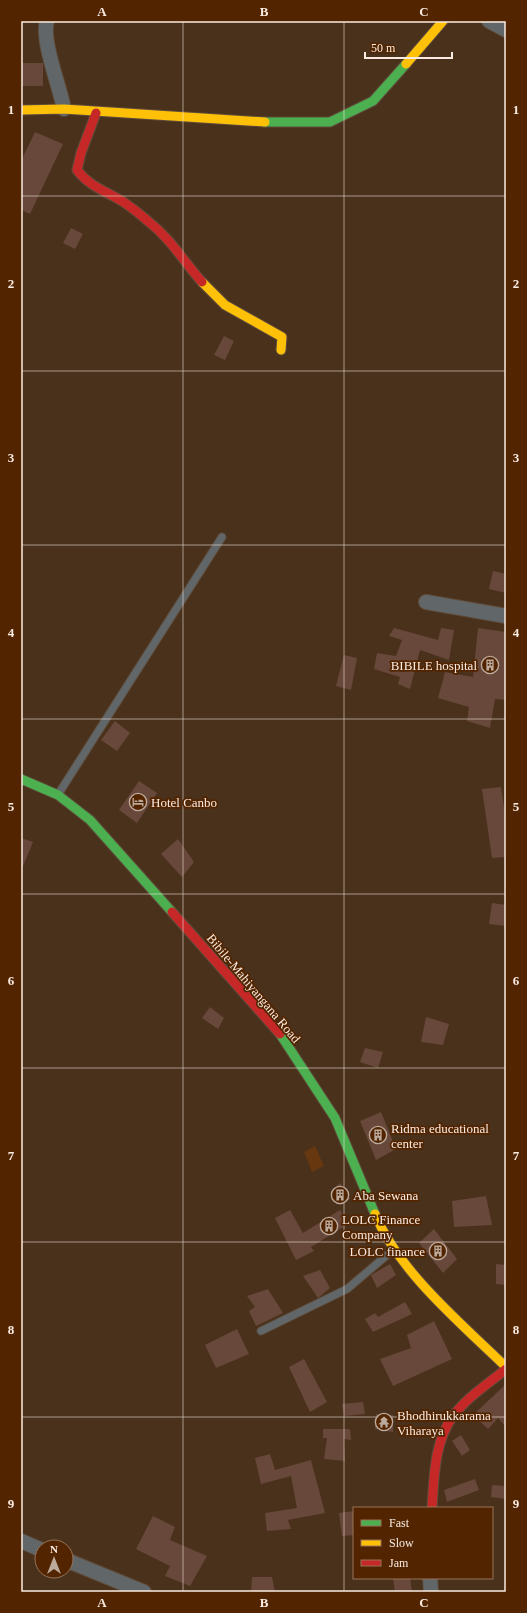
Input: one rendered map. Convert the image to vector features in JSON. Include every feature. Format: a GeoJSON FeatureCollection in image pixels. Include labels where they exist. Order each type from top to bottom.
{"type":"FeatureCollection","features":[{"type":"Feature","properties":{"kind":"street"},"geometry":{"type":"LineString","coordinates":[[47,21],[48,46],[64,109]]}},
{"type":"Feature","properties":{"kind":"street"},"geometry":{"type":"LineString","coordinates":[[21,110],[64,109],[96,113],[256,122],[330,122],[373,101],[443,21]]}},
{"type":"Feature","properties":{"kind":"street"},"geometry":{"type":"LineString","coordinates":[[489,21],[506,30]]}},
{"type":"Feature","properties":{"kind":"street"},"geometry":{"type":"LineString","coordinates":[[96,113],[81,153],[77,170],[85,181],[123,202],[151,223],[177,249],[211,293],[225,305],[282,338],[281,350]]}},
{"type":"Feature","properties":{"kind":"street"},"geometry":{"type":"LineString","coordinates":[[426,602],[506,616]]}},
{"type":"Feature","properties":{"kind":"street","name":"Bibile-Mahiyangana Road"},"geometry":{"type":"LineString","coordinates":[[21,779],[58,795],[90,820],[282,1036],[335,1118],[376,1217],[394,1249],[434,1296],[506,1368]]}},
{"type":"Feature","properties":{"kind":"street"},"geometry":{"type":"LineString","coordinates":[[432,1507],[435,1477],[442,1435],[448,1422],[465,1404],[506,1368]]}},
{"type":"Feature","properties":{"kind":"street"},"geometry":{"type":"LineString","coordinates":[[21,1542],[34,1547]]}},
{"type":"Feature","properties":{"kind":"street"},"geometry":{"type":"LineString","coordinates":[[74,1563],[144,1592]]}},
{"type":"Feature","properties":{"kind":"street"},"geometry":{"type":"LineString","coordinates":[[430,1579],[431,1592]]}},
{"type":"Feature","properties":{"kind":"lane"},"geometry":{"type":"LineString","coordinates":[[58,795],[222,537]]}},
{"type":"Feature","properties":{"kind":"lane"},"geometry":{"type":"LineString","coordinates":[[261,1331],[347,1289],[394,1249]]}},
{"type":"Feature","properties":{"kind":"shaded area"},"geometry":{"type":"Polygon","coordinates":[[[315,1146],[324,1166],[312,1172],[304,1152],[315,1146]]]}},
{"type":"Feature","properties":{"kind":"building"},"geometry":{"type":"Polygon","coordinates":[[[21,63],[43,63],[43,86],[21,86],[21,63]]]}},
{"type":"Feature","properties":{"kind":"building"},"geometry":{"type":"Polygon","coordinates":[[[35,132],[63,144],[30,214],[21,210],[21,161],[35,132]]]}},
{"type":"Feature","properties":{"kind":"building"},"geometry":{"type":"Polygon","coordinates":[[[71,228],[83,234],[75,249],[63,243],[71,228]]]}},
{"type":"Feature","properties":{"kind":"building"},"geometry":{"type":"Polygon","coordinates":[[[224,336],[234,341],[225,360],[214,355],[224,336]]]}},
{"type":"Feature","properties":{"kind":"building"},"geometry":{"type":"Polygon","coordinates":[[[493,571],[506,574],[506,593],[489,589],[493,571]]]}},
{"type":"Feature","properties":{"kind":"building"},"geometry":{"type":"Polygon","coordinates":[[[394,628],[438,640],[441,628],[454,630],[449,660],[420,650],[410,689],[398,684],[400,677],[374,669],[377,653],[396,656],[402,640],[389,636],[394,628]]]}},
{"type":"Feature","properties":{"kind":"building","name":"BIBILE hospital"},"geometry":{"type":"Polygon","coordinates":[[[478,628],[506,632],[506,700],[495,699],[490,728],[467,721],[469,707],[438,698],[445,672],[473,677],[478,628]]]}},
{"type":"Feature","properties":{"kind":"building"},"geometry":{"type":"Polygon","coordinates":[[[344,655],[357,658],[351,690],[336,686],[344,655]]]}},
{"type":"Feature","properties":{"kind":"building"},"geometry":{"type":"Polygon","coordinates":[[[115,721],[130,733],[117,751],[101,740],[115,721]]]}},
{"type":"Feature","properties":{"kind":"building","name":"Hotel Canbo"},"geometry":{"type":"Polygon","coordinates":[[[139,781],[157,793],[137,823],[119,810],[139,781]]]}},
{"type":"Feature","properties":{"kind":"building"},"geometry":{"type":"Polygon","coordinates":[[[501,787],[506,822],[506,857],[492,858],[482,789],[501,787]]]}},
{"type":"Feature","properties":{"kind":"building"},"geometry":{"type":"Polygon","coordinates":[[[21,838],[33,842],[21,871],[21,838]]]}},
{"type":"Feature","properties":{"kind":"building"},"geometry":{"type":"Polygon","coordinates":[[[178,839],[194,862],[182,877],[161,854],[178,839]]]}},
{"type":"Feature","properties":{"kind":"building"},"geometry":{"type":"Polygon","coordinates":[[[492,903],[506,905],[506,926],[489,924],[492,903]]]}},
{"type":"Feature","properties":{"kind":"building"},"geometry":{"type":"Polygon","coordinates":[[[210,1007],[224,1018],[218,1029],[202,1018],[210,1007]]]}},
{"type":"Feature","properties":{"kind":"building"},"geometry":{"type":"Polygon","coordinates":[[[426,1017],[449,1024],[443,1045],[421,1042],[426,1017]]]}},
{"type":"Feature","properties":{"kind":"building"},"geometry":{"type":"Polygon","coordinates":[[[365,1048],[383,1052],[378,1068],[360,1062],[365,1048]]]}},
{"type":"Feature","properties":{"kind":"building","name":"Ridma educational center"},"geometry":{"type":"Polygon","coordinates":[[[381,1112],[396,1149],[376,1160],[360,1121],[381,1112]]]}},
{"type":"Feature","properties":{"kind":"building","name":"Aba Sewana"},"geometry":{"type":"Polygon","coordinates":[[[340,1183],[350,1199],[340,1205],[331,1191],[340,1183]]]}},
{"type":"Feature","properties":{"kind":"building"},"geometry":{"type":"Polygon","coordinates":[[[486,1196],[492,1225],[454,1227],[452,1201],[486,1196]]]}},
{"type":"Feature","properties":{"kind":"building"},"geometry":{"type":"Polygon","coordinates":[[[290,1210],[303,1233],[340,1210],[348,1224],[311,1247],[314,1251],[296,1260],[275,1218],[290,1210]]]}},
{"type":"Feature","properties":{"kind":"building","name":"LOLC finance"},"geometry":{"type":"Polygon","coordinates":[[[434,1229],[457,1259],[443,1273],[419,1243],[434,1229]]]}},
{"type":"Feature","properties":{"kind":"building"},"geometry":{"type":"Polygon","coordinates":[[[390,1264],[396,1275],[377,1288],[371,1275],[390,1264]]]}},
{"type":"Feature","properties":{"kind":"building"},"geometry":{"type":"Polygon","coordinates":[[[496,1264],[506,1265],[506,1285],[496,1284],[496,1264]]]}},
{"type":"Feature","properties":{"kind":"building"},"geometry":{"type":"Polygon","coordinates":[[[320,1270],[330,1288],[318,1298],[303,1276],[320,1270]]]}},
{"type":"Feature","properties":{"kind":"building"},"geometry":{"type":"Polygon","coordinates":[[[268,1289],[283,1313],[256,1326],[249,1311],[255,1307],[247,1296],[268,1289]]]}},
{"type":"Feature","properties":{"kind":"building"},"geometry":{"type":"Polygon","coordinates":[[[405,1302],[412,1314],[373,1332],[365,1319],[375,1313],[378,1317],[405,1302]]]}},
{"type":"Feature","properties":{"kind":"building"},"geometry":{"type":"Polygon","coordinates":[[[434,1321],[452,1359],[393,1386],[380,1359],[411,1348],[407,1335],[434,1321]]]}},
{"type":"Feature","properties":{"kind":"building"},"geometry":{"type":"Polygon","coordinates":[[[237,1329],[249,1354],[216,1368],[205,1345],[237,1329]]]}},
{"type":"Feature","properties":{"kind":"building"},"geometry":{"type":"Polygon","coordinates":[[[304,1359],[327,1402],[310,1412],[289,1367],[304,1359]]]}},
{"type":"Feature","properties":{"kind":"building"},"geometry":{"type":"Polygon","coordinates":[[[506,1384],[506,1427],[498,1418],[488,1429],[473,1415],[506,1384]]]}},
{"type":"Feature","properties":{"kind":"building"},"geometry":{"type":"Polygon","coordinates":[[[363,1402],[365,1414],[344,1416],[342,1404],[363,1402]]]}},
{"type":"Feature","properties":{"kind":"building","name":"Bhodhirukkarama Viharaya"},"geometry":{"type":"Polygon","coordinates":[[[376,1414],[393,1415],[393,1432],[375,1429],[376,1414]]]}},
{"type":"Feature","properties":{"kind":"building"},"geometry":{"type":"Polygon","coordinates":[[[323,1429],[350,1429],[351,1440],[344,1439],[345,1461],[324,1459],[327,1438],[323,1438],[323,1429]]]}},
{"type":"Feature","properties":{"kind":"building"},"geometry":{"type":"Polygon","coordinates":[[[461,1435],[470,1450],[462,1456],[452,1441],[461,1435]]]}},
{"type":"Feature","properties":{"kind":"building"},"geometry":{"type":"Polygon","coordinates":[[[270,1454],[275,1470],[311,1460],[325,1513],[288,1520],[291,1529],[267,1531],[265,1513],[297,1508],[291,1476],[261,1484],[255,1458],[270,1454]]]}},
{"type":"Feature","properties":{"kind":"building"},"geometry":{"type":"Polygon","coordinates":[[[475,1479],[479,1490],[447,1502],[444,1490],[475,1479]]]}},
{"type":"Feature","properties":{"kind":"building"},"geometry":{"type":"Polygon","coordinates":[[[492,1485],[506,1486],[506,1499],[491,1497],[492,1485]]]}},
{"type":"Feature","properties":{"kind":"building"},"geometry":{"type":"Polygon","coordinates":[[[353,1511],[353,1535],[342,1536],[339,1513],[353,1511]]]}},
{"type":"Feature","properties":{"kind":"building"},"geometry":{"type":"Polygon","coordinates":[[[153,1516],[175,1527],[170,1540],[207,1556],[190,1586],[165,1576],[170,1566],[136,1549],[153,1516]]]}},
{"type":"Feature","properties":{"kind":"building"},"geometry":{"type":"Polygon","coordinates":[[[252,1577],[272,1577],[275,1592],[251,1592],[252,1577]]]}},
{"type":"Feature","properties":{"kind":"building"},"geometry":{"type":"Polygon","coordinates":[[[393,1579],[410,1579],[412,1592],[395,1592],[393,1579]]]}},
{"type":"Feature","properties":{"kind":"traffic: fast"},"geometry":{"type":"LineString","coordinates":[[265,122],[330,122],[373,101],[406,64]]}},
{"type":"Feature","properties":{"kind":"traffic: fast"},"geometry":{"type":"LineString","coordinates":[[21,779],[58,795],[90,820],[172,912]]}},
{"type":"Feature","properties":{"kind":"traffic: fast"},"geometry":{"type":"LineString","coordinates":[[280,1034],[335,1118],[375,1214]]}},
{"type":"Feature","properties":{"kind":"traffic: slow"},"geometry":{"type":"LineString","coordinates":[[406,64],[443,21]]}},
{"type":"Feature","properties":{"kind":"traffic: slow"},"geometry":{"type":"LineString","coordinates":[[21,110],[64,109],[265,122]]}},
{"type":"Feature","properties":{"kind":"traffic: slow"},"geometry":{"type":"LineString","coordinates":[[202,282],[225,305],[282,337],[281,350]]}},
{"type":"Feature","properties":{"kind":"traffic: slow"},"geometry":{"type":"LineString","coordinates":[[375,1214],[399,1256],[415,1277],[506,1367]]}},
{"type":"Feature","properties":{"kind":"traffic: jam"},"geometry":{"type":"LineString","coordinates":[[96,113],[81,153],[77,170],[92,184],[125,203],[157,229],[171,243],[202,282]]}},
{"type":"Feature","properties":{"kind":"traffic: jam"},"geometry":{"type":"LineString","coordinates":[[172,912],[280,1034]]}},
{"type":"Feature","properties":{"kind":"traffic: jam"},"geometry":{"type":"LineString","coordinates":[[432,1507],[436,1460],[442,1437],[447,1426],[453,1416],[465,1403],[506,1369]]}},
{"type":"Feature","properties":{"kind":"place","name":"BIBILE hospital"},"geometry":{"type":"Point","coordinates":[490,665]}},
{"type":"Feature","properties":{"kind":"place","name":"Hotel Canbo"},"geometry":{"type":"Point","coordinates":[138,802]}},
{"type":"Feature","properties":{"kind":"place","name":"Ridma educational center"},"geometry":{"type":"Point","coordinates":[378,1135]}},
{"type":"Feature","properties":{"kind":"place","name":"Aba Sewana"},"geometry":{"type":"Point","coordinates":[340,1195]}},
{"type":"Feature","properties":{"kind":"place","name":"LOLC Finance Company"},"geometry":{"type":"Point","coordinates":[329,1226]}},
{"type":"Feature","properties":{"kind":"place","name":"LOLC finance"},"geometry":{"type":"Point","coordinates":[438,1251]}},
{"type":"Feature","properties":{"kind":"place","name":"Bhodhirukkarama Viharaya"},"geometry":{"type":"Point","coordinates":[384,1422]}}]}
